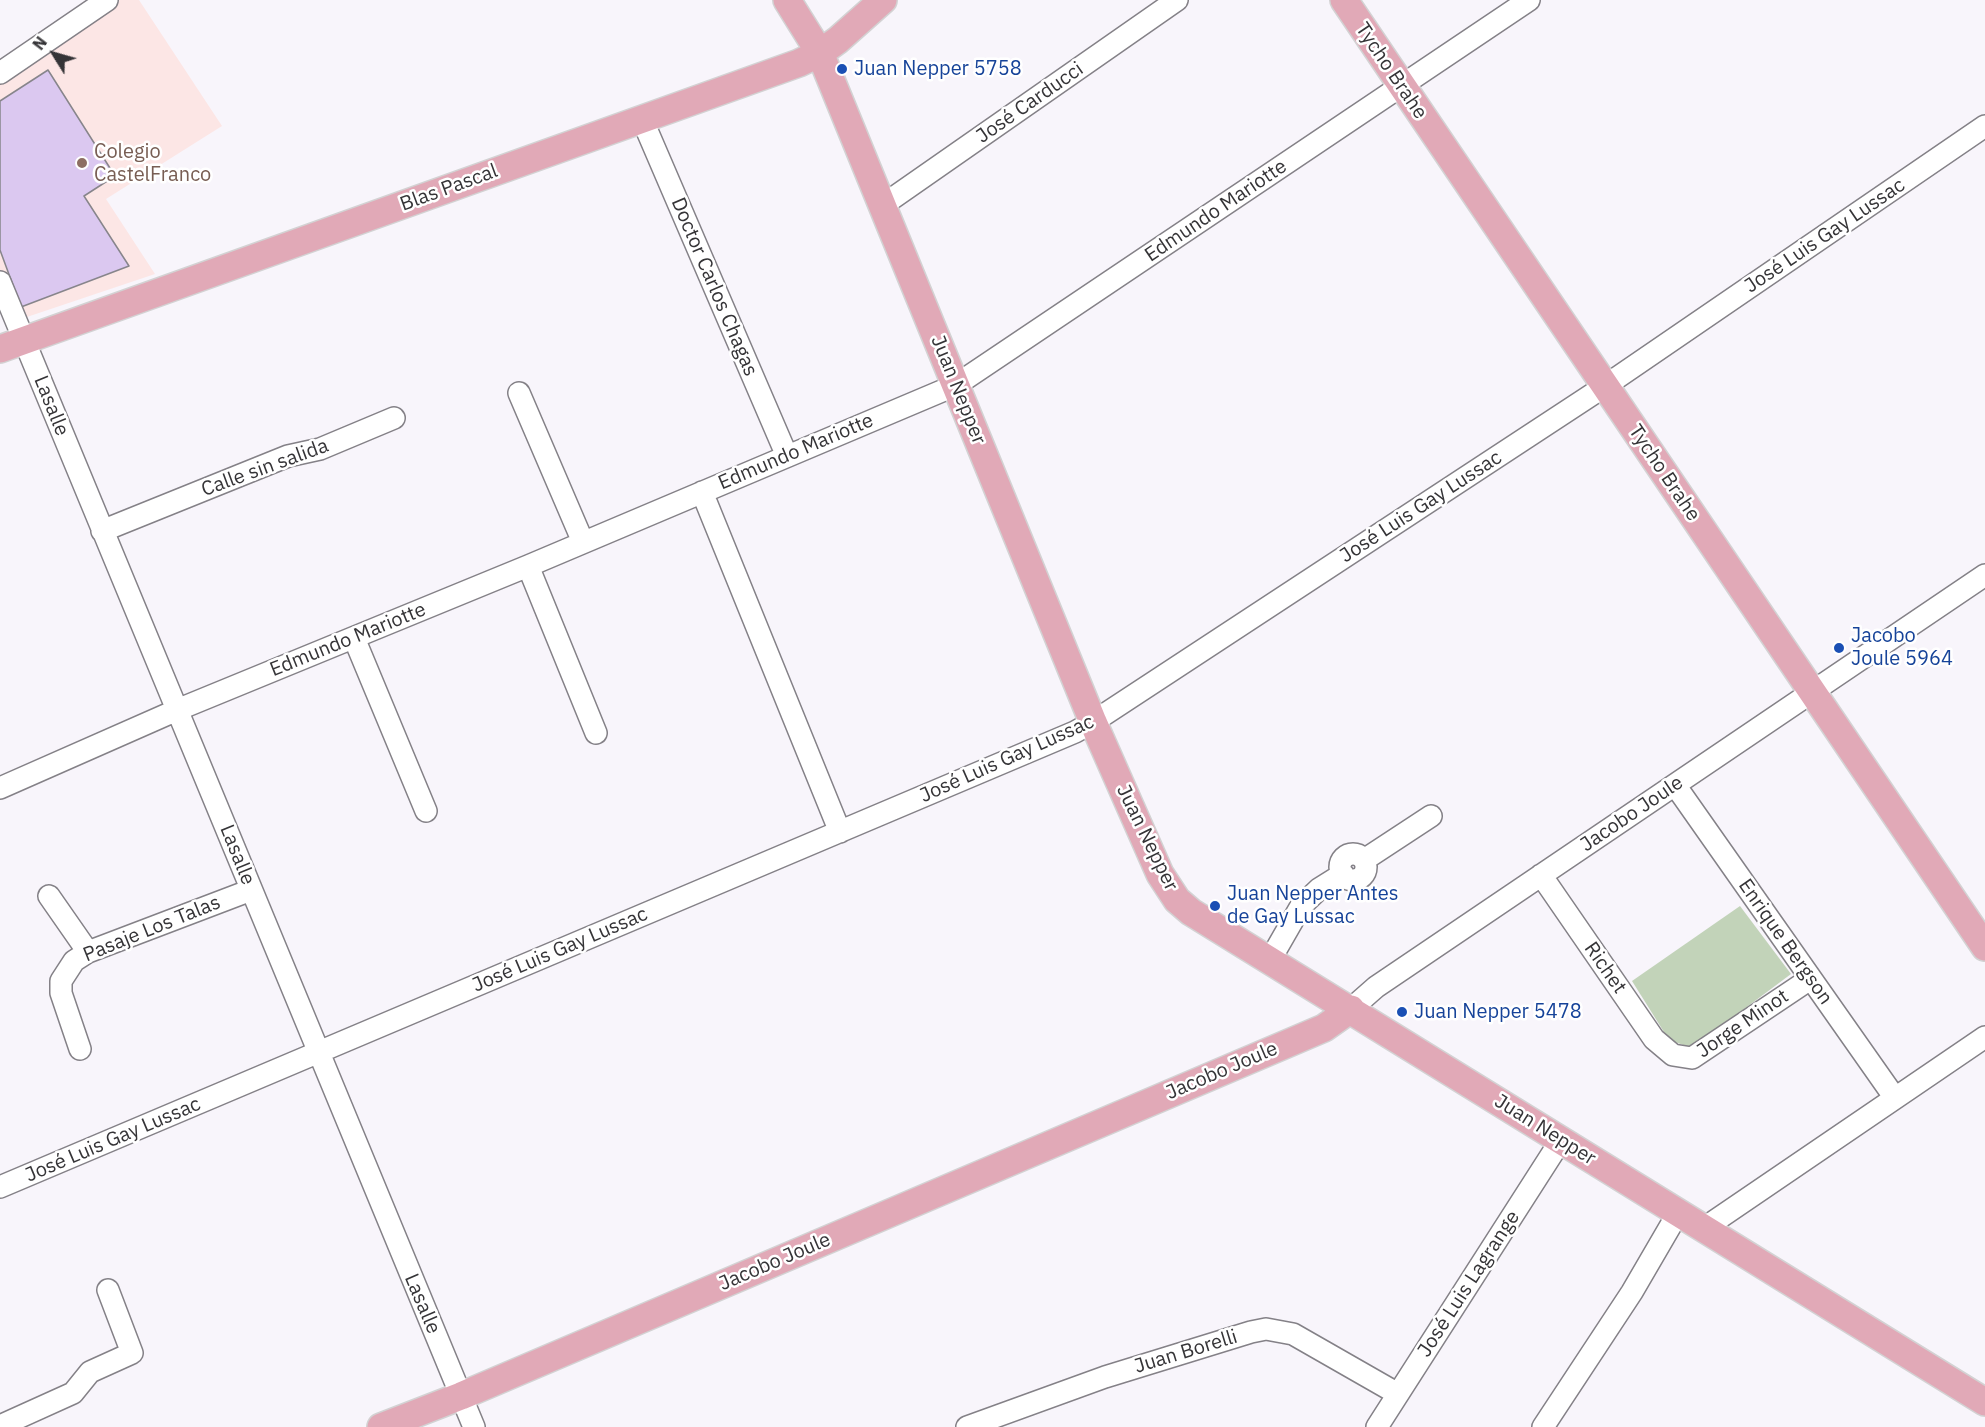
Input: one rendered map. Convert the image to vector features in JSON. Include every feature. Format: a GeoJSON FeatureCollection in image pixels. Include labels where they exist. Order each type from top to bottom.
{"type":"FeatureCollection","features":[{"type":"Feature","properties":{"kind":"main road","name":"Juan Nepper"},"geometry":{"type":"LineString","coordinates":[[787,0],[820,53],[1093,722],[1167,887],[1177,900],[1191,912],[1984,1401]]}},
{"type":"Feature","properties":{"kind":"main road","name":"Blas Pascal"},"geometry":{"type":"LineString","coordinates":[[12,344],[799,63],[820,53],[838,40],[883,0]]}},
{"type":"Feature","properties":{"kind":"main road","name":"Tycho Brahe"},"geometry":{"type":"LineString","coordinates":[[1344,0],[1985,947]]}},
{"type":"Feature","properties":{"kind":"main road","name":"Jacobo Joule"},"geometry":{"type":"LineString","coordinates":[[381,1427],[1324,1028],[1351,1009]]}},
{"type":"Feature","properties":{"kind":"street"},"geometry":{"type":"LineString","coordinates":[[0,73],[107,0]]}},
{"type":"Feature","properties":{"kind":"street","name":"José Carducci"},"geometry":{"type":"LineString","coordinates":[[883,205],[1177,0]]}},
{"type":"Feature","properties":{"kind":"street","name":"Edmundo Mariotte"},"geometry":{"type":"LineString","coordinates":[[0,788],[177,710],[528,566],[956,385],[1529,0]]}},
{"type":"Feature","properties":{"kind":"street","name":"Doctor Carlos Chagas"},"geometry":{"type":"LineString","coordinates":[[642,119],[786,456]]}},
{"type":"Feature","properties":{"kind":"street","name":"José Luis Gay Lussac"},"geometry":{"type":"LineString","coordinates":[[0,1187],[1075,732],[1605,386],[1985,126]]}},
{"type":"Feature","properties":{"kind":"street","name":"Lasalle"},"geometry":{"type":"LineString","coordinates":[[0,282],[12,344],[102,531],[474,1427]]}},
{"type":"Feature","properties":{"kind":"street"},"geometry":{"type":"LineString","coordinates":[[519,393],[583,542]]}},
{"type":"Feature","properties":{"kind":"street","name":"Calle sin salida"},"geometry":{"type":"LineString","coordinates":[[102,531],[288,456],[320,449],[394,418]]}},
{"type":"Feature","properties":{"kind":"street"},"geometry":{"type":"LineString","coordinates":[[702,492],[840,832]]}},
{"type":"Feature","properties":{"kind":"street"},"geometry":{"type":"LineString","coordinates":[[528,566],[596,733]]}},
{"type":"Feature","properties":{"kind":"street","name":"Jacobo Joule"},"geometry":{"type":"LineString","coordinates":[[1351,1009],[1376,987],[1985,575]]}},
{"type":"Feature","properties":{"kind":"street"},"geometry":{"type":"LineString","coordinates":[[354,638],[426,811]]}},
{"type":"Feature","properties":{"kind":"street","name":"Enrique Bergson"},"geometry":{"type":"LineString","coordinates":[[1675,785],[1895,1098]]}},
{"type":"Feature","properties":{"kind":"street"},"geometry":{"type":"LineString","coordinates":[[1270,960],[1301,906],[1319,889],[1343,874],[1347,878],[1358,879],[1366,871],[1364,860],[1431,816]]}},
{"type":"Feature","properties":{"kind":"street","name":"Richet"},"geometry":{"type":"LineString","coordinates":[[1541,875],[1654,1039],[1673,1055]]}},
{"type":"Feature","properties":{"kind":"street","name":"Pasaje Los Talas"},"geometry":{"type":"LineString","coordinates":[[80,1049],[62,993],[62,981],[74,961],[88,952],[251,890]]}},
{"type":"Feature","properties":{"kind":"street"},"geometry":{"type":"LineString","coordinates":[[49,896],[88,952]]}},
{"type":"Feature","properties":{"kind":"street","name":"Jorge Minot"},"geometry":{"type":"LineString","coordinates":[[1673,1055],[1692,1058],[1810,979]]}},
{"type":"Feature","properties":{"kind":"street"},"geometry":{"type":"LineString","coordinates":[[1703,1229],[1985,1037]]}},
{"type":"Feature","properties":{"kind":"street","name":"José Luis Lagrange"},"geometry":{"type":"LineString","coordinates":[[1377,1427],[1561,1140]]}},
{"type":"Feature","properties":{"kind":"street"},"geometry":{"type":"LineString","coordinates":[[1544,1427],[1632,1292],[1678,1213]]}},
{"type":"Feature","properties":{"kind":"street"},"geometry":{"type":"LineString","coordinates":[[0,1426],[73,1393],[90,1372],[132,1353],[108,1290]]}},
{"type":"Feature","properties":{"kind":"street","name":"Juan Borelli"},"geometry":{"type":"LineString","coordinates":[[967,1427],[1105,1377],[1266,1329],[1293,1334],[1398,1394]]}},
{"type":"Feature","properties":{"kind":"shaded area","name":"Colegio CastelFranco"},"geometry":{"type":"Polygon","coordinates":[[[110,0],[139,0],[222,126],[106,199],[155,274],[15,321],[0,286],[0,76],[110,0]]]}},
{"type":"Feature","properties":{"kind":"green space"},"geometry":{"type":"Polygon","coordinates":[[[1740,906],[1791,974],[1692,1048],[1669,1040],[1632,981],[1740,906]]]}},
{"type":"Feature","properties":{"kind":"building"},"geometry":{"type":"Polygon","coordinates":[[[48,70],[115,176],[84,196],[129,266],[21,307],[0,250],[0,101],[48,70]]]}},
{"type":"Feature","properties":{"kind":"place","name":"Juan Nepper 5758"},"geometry":{"type":"Point","coordinates":[842,69]}},
{"type":"Feature","properties":{"kind":"place","name":"Colegio CastelFranco"},"geometry":{"type":"Point","coordinates":[82,163]}},
{"type":"Feature","properties":{"kind":"place","name":"Jacobo Joule 5964"},"geometry":{"type":"Point","coordinates":[1839,648]}},
{"type":"Feature","properties":{"kind":"place","name":"Juan Nepper Antes de Gay Lussac"},"geometry":{"type":"Point","coordinates":[1215,906]}},
{"type":"Feature","properties":{"kind":"place","name":"Juan Nepper 5478"},"geometry":{"type":"Point","coordinates":[1402,1012]}}]}
